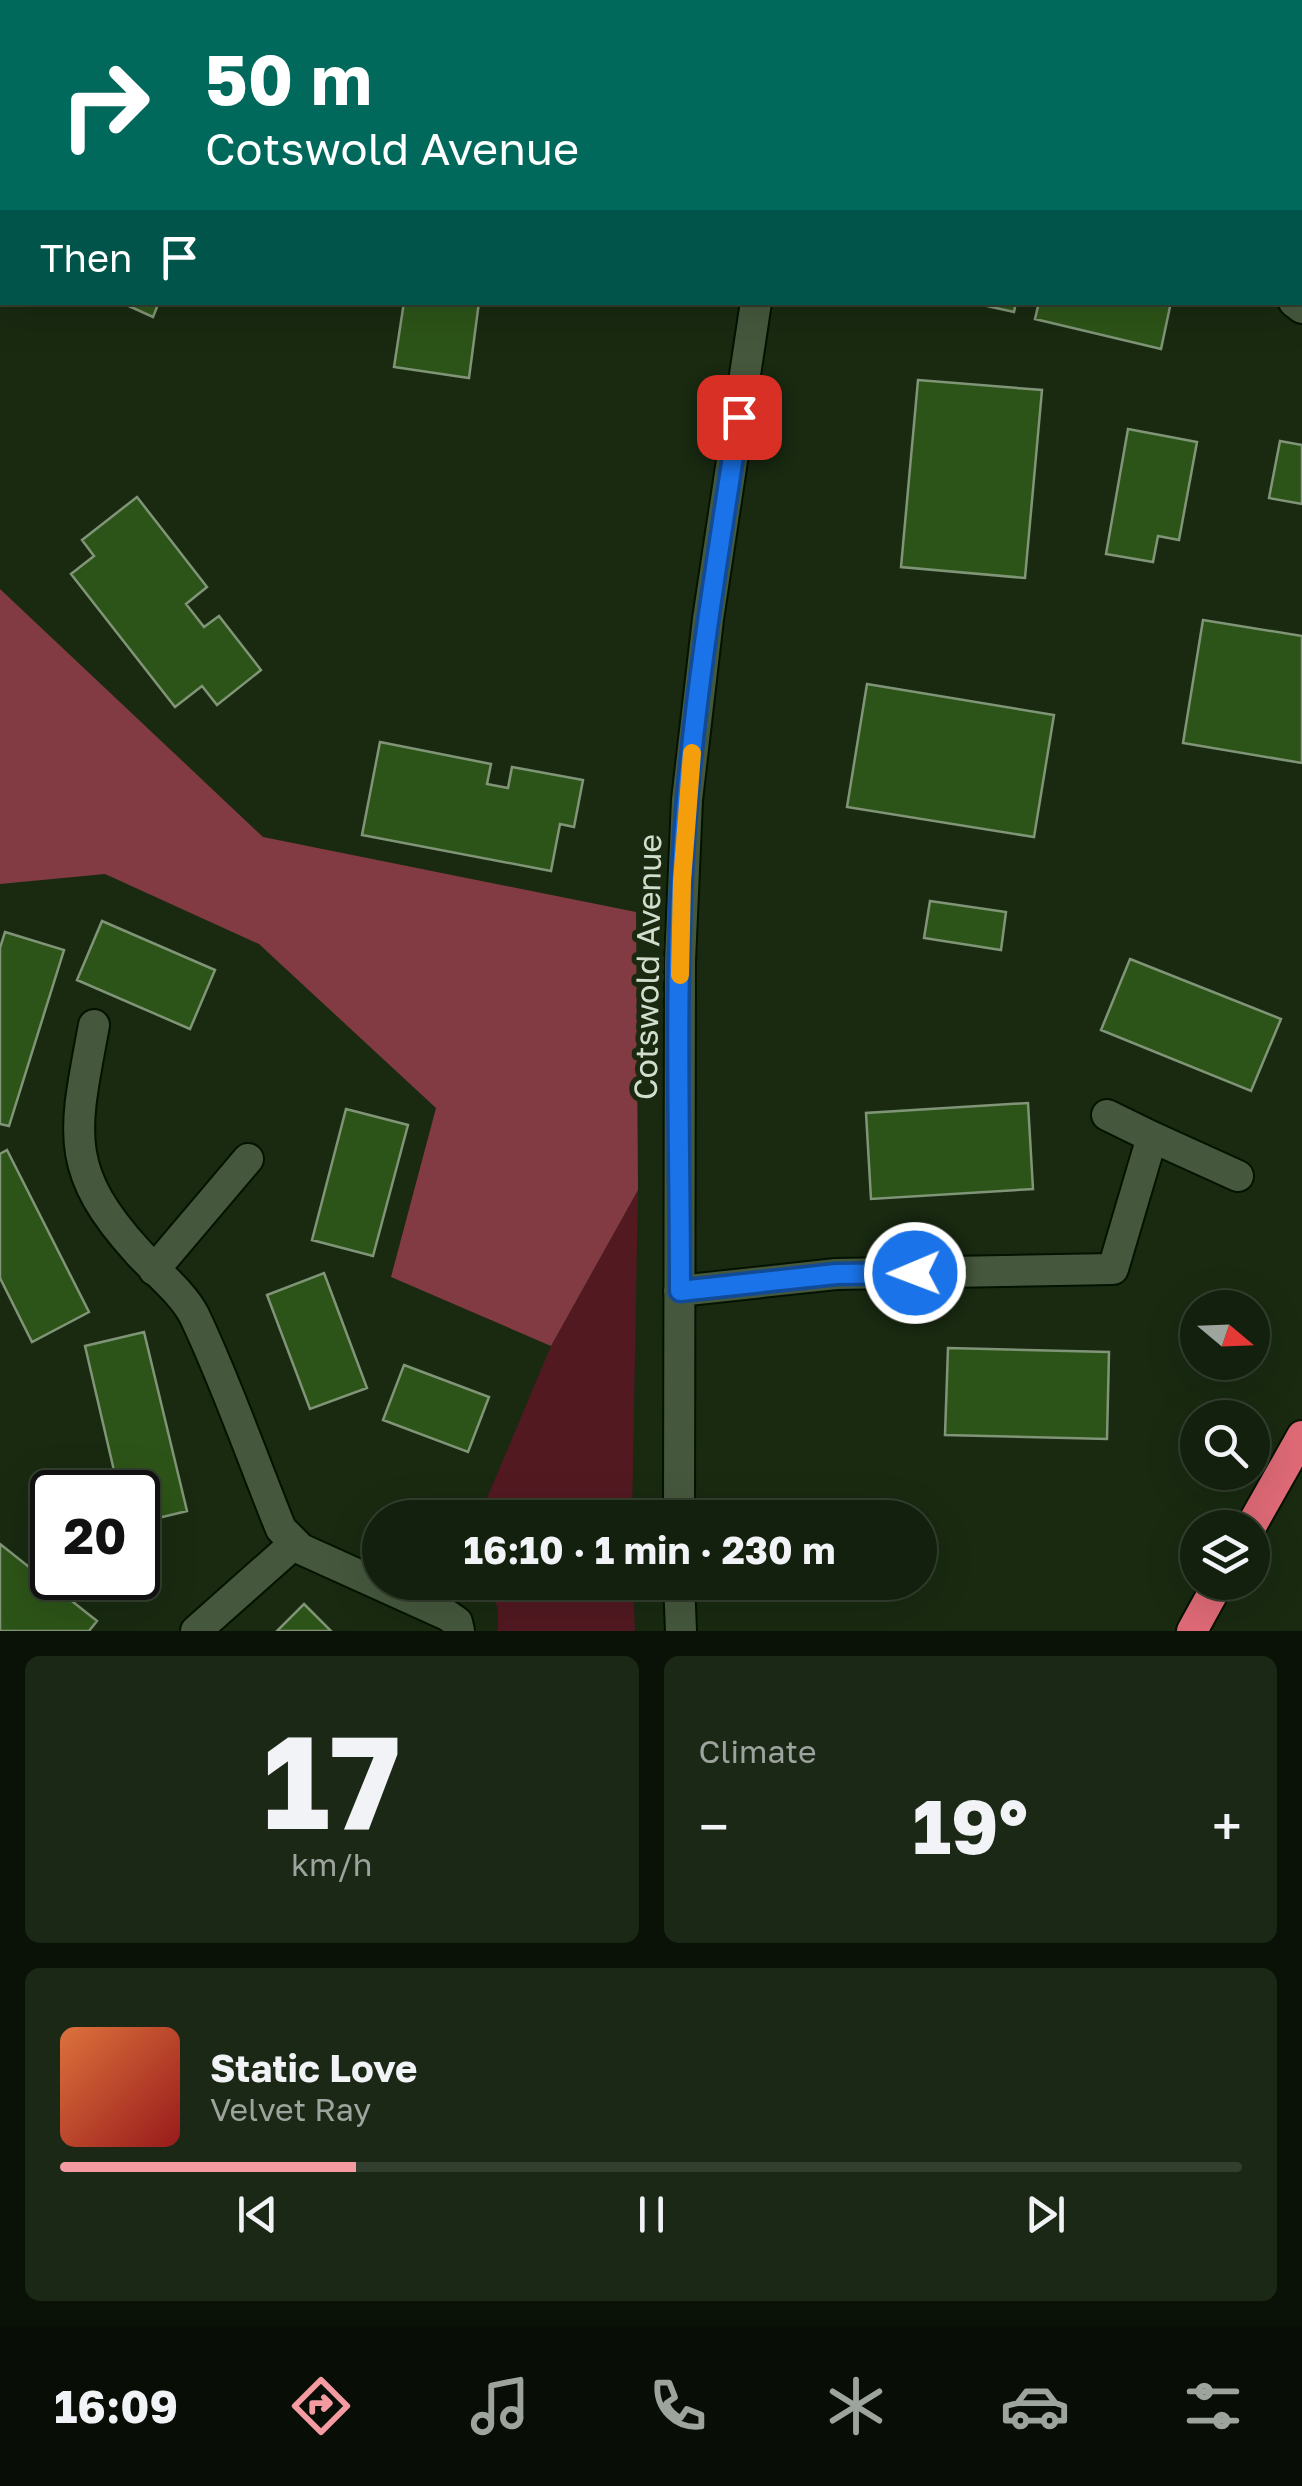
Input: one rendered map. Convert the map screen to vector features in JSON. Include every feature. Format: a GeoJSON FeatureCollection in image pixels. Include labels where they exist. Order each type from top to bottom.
{"type":"FeatureCollection","features":[{"type":"Feature","properties":{"kind":"highway"},"geometry":{"type":"LineString","coordinates":[[1260,1510],[1302,1436]]}},
{"type":"Feature","properties":{"kind":"highway"},"geometry":{"type":"LineString","coordinates":[[1192,1631],[1209,1600]]}},
{"type":"Feature","properties":{"kind":"street","name":"Cotswold Avenue"},"geometry":{"type":"LineString","coordinates":[[678,1500],[680,962],[687,800],[708,618],[756,305]]}},
{"type":"Feature","properties":{"kind":"street"},"geometry":{"type":"LineString","coordinates":[[94,1025],[80,1102],[79,1148],[89,1188],[112,1223],[192,1311],[281,1529],[301,1549],[447,1615],[457,1622],[459,1631]]}},
{"type":"Feature","properties":{"kind":"street"},"geometry":{"type":"LineString","coordinates":[[1107,1115],[1238,1176]]}},
{"type":"Feature","properties":{"kind":"street"},"geometry":{"type":"LineString","coordinates":[[680,1291],[836,1274],[1113,1269],[1152,1137]]}},
{"type":"Feature","properties":{"kind":"street"},"geometry":{"type":"LineString","coordinates":[[154,1270],[248,1159]]}},
{"type":"Feature","properties":{"kind":"street"},"geometry":{"type":"LineString","coordinates":[[196,1631],[295,1543]]}},
{"type":"Feature","properties":{"kind":"street"},"geometry":{"type":"LineString","coordinates":[[679,1600],[681,1631]]}},
{"type":"Feature","properties":{"kind":"shaded area"},"geometry":{"type":"Polygon","coordinates":[[[0,589],[263,837],[636,912],[638,1190],[551,1346],[391,1277],[436,1108],[259,944],[105,874],[0,884],[0,589]]]}},
{"type":"Feature","properties":{"kind":"shaded area"},"geometry":{"type":"Polygon","coordinates":[[[638,1190],[632,1500],[486,1500],[551,1346],[638,1190]]]}},
{"type":"Feature","properties":{"kind":"shaded area"},"geometry":{"type":"Polygon","coordinates":[[[494,1600],[634,1600],[635,1631],[498,1631],[494,1600]]]}},
{"type":"Feature","properties":{"kind":"building"},"geometry":{"type":"Polygon","coordinates":[[[127,305],[158,305],[153,317],[127,305]]]}},
{"type":"Feature","properties":{"kind":"building"},"geometry":{"type":"Polygon","coordinates":[[[404,305],[479,305],[469,378],[394,367],[404,305]]]}},
{"type":"Feature","properties":{"kind":"building"},"geometry":{"type":"Polygon","coordinates":[[[982,305],[1015,305],[1014,312],[982,305]]]}},
{"type":"Feature","properties":{"kind":"building"},"geometry":{"type":"Polygon","coordinates":[[[1038,305],[1170,305],[1161,349],[1035,319],[1038,305]]]}},
{"type":"Feature","properties":{"kind":"building"},"geometry":{"type":"Polygon","coordinates":[[[918,380],[1042,390],[1025,578],[901,567],[918,380]]]}},
{"type":"Feature","properties":{"kind":"building"},"geometry":{"type":"Polygon","coordinates":[[[1128,429],[1197,442],[1179,540],[1158,536],[1153,562],[1106,554],[1128,429]]]}},
{"type":"Feature","properties":{"kind":"building"},"geometry":{"type":"Polygon","coordinates":[[[1280,441],[1302,445],[1302,504],[1269,498],[1280,441]]]}},
{"type":"Feature","properties":{"kind":"building"},"geometry":{"type":"Polygon","coordinates":[[[137,497],[207,587],[186,604],[204,627],[219,616],[261,670],[217,705],[202,686],[175,707],[71,574],[94,556],[82,540],[137,497]]]}},
{"type":"Feature","properties":{"kind":"building"},"geometry":{"type":"Polygon","coordinates":[[[1203,620],[1302,636],[1302,763],[1183,743],[1203,620]]]}},
{"type":"Feature","properties":{"kind":"building"},"geometry":{"type":"Polygon","coordinates":[[[867,684],[1054,715],[1034,837],[847,807],[867,684]]]}},
{"type":"Feature","properties":{"kind":"building"},"geometry":{"type":"Polygon","coordinates":[[[380,742],[491,764],[487,784],[508,788],[512,767],[583,780],[574,827],[560,824],[551,871],[362,835],[380,742]]]}},
{"type":"Feature","properties":{"kind":"building"},"geometry":{"type":"Polygon","coordinates":[[[930,901],[1006,912],[1001,950],[924,938],[930,901]]]}},
{"type":"Feature","properties":{"kind":"building"},"geometry":{"type":"Polygon","coordinates":[[[102,921],[215,970],[190,1029],[77,980],[102,921]]]}},
{"type":"Feature","properties":{"kind":"building"},"geometry":{"type":"Polygon","coordinates":[[[5,932],[64,950],[9,1126],[0,1124],[0,948],[5,932]]]}},
{"type":"Feature","properties":{"kind":"building"},"geometry":{"type":"Polygon","coordinates":[[[1130,959],[1281,1019],[1251,1091],[1101,1030],[1130,959]]]}},
{"type":"Feature","properties":{"kind":"building"},"geometry":{"type":"Polygon","coordinates":[[[1028,1103],[1033,1189],[871,1199],[866,1113],[1028,1103]]]}},
{"type":"Feature","properties":{"kind":"building"},"geometry":{"type":"Polygon","coordinates":[[[346,1109],[408,1125],[373,1256],[312,1240],[346,1109]]]}},
{"type":"Feature","properties":{"kind":"building"},"geometry":{"type":"Polygon","coordinates":[[[7,1150],[89,1312],[32,1342],[0,1278],[0,1154],[7,1150]]]}},
{"type":"Feature","properties":{"kind":"building"},"geometry":{"type":"Polygon","coordinates":[[[324,1273],[367,1388],[310,1409],[267,1295],[324,1273]]]}},
{"type":"Feature","properties":{"kind":"building"},"geometry":{"type":"Polygon","coordinates":[[[144,1332],[187,1511],[160,1518],[160,1470],[114,1470],[85,1346],[144,1332]]]}},
{"type":"Feature","properties":{"kind":"building"},"geometry":{"type":"Polygon","coordinates":[[[948,1348],[1109,1352],[1107,1439],[945,1435],[948,1348]]]}},
{"type":"Feature","properties":{"kind":"building"},"geometry":{"type":"Polygon","coordinates":[[[404,1365],[489,1397],[468,1452],[383,1420],[404,1365]]]}},
{"type":"Feature","properties":{"kind":"building"},"geometry":{"type":"Polygon","coordinates":[[[0,1544],[30,1568],[30,1600],[71,1600],[97,1621],[89,1631],[0,1631],[0,1544]]]}},
{"type":"Feature","properties":{"kind":"building"},"geometry":{"type":"Polygon","coordinates":[[[304,1604],[331,1631],[277,1631],[304,1604]]]}},
{"type":"Feature","properties":{"kind":"slow traffic"},"geometry":{"type":"LineString","coordinates":[[680,975],[682,881],[692,753]]}},
{"type":"Feature","properties":{"kind":"route"},"geometry":{"type":"LineString","coordinates":[[739,417],[708,618],[687,800],[680,962],[680,1291],[836,1274],[915,1273]]}}]}
